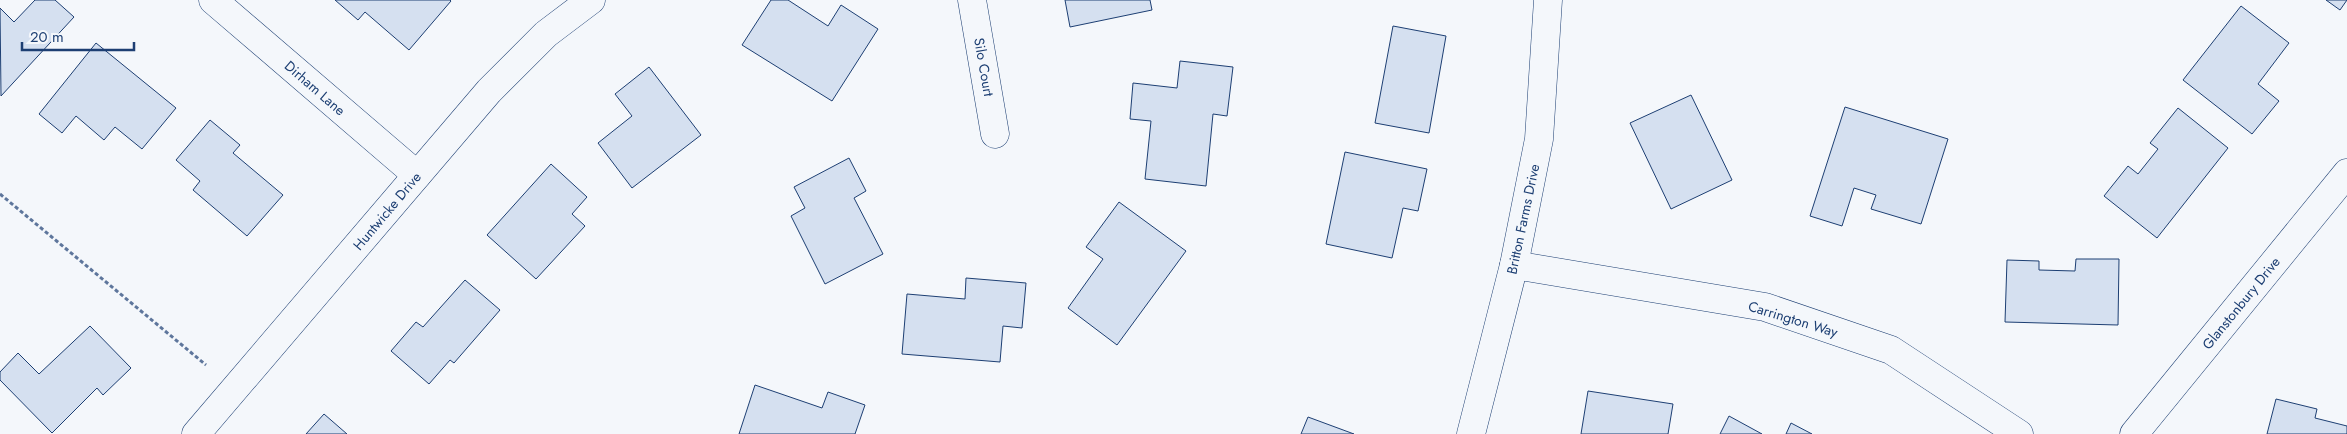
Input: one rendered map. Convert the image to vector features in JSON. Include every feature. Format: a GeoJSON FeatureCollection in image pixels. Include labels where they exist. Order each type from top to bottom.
{"type":"FeatureCollection","features":[{"type":"Feature","properties":{"kind":"street","name":"Dirham Lane"},"geometry":{"type":"LineString","coordinates":[[213,0],[417,175]]}},
{"type":"Feature","properties":{"kind":"street","name":"Huntwicke Drive"},"geometry":{"type":"LineString","coordinates":[[196,434],[489,91],[546,34],[591,0]]}},
{"type":"Feature","properties":{"kind":"street","name":"Silo Court"},"geometry":{"type":"LineString","coordinates":[[972,0],[995,134]]}},
{"type":"Feature","properties":{"kind":"street","name":"Britton Farms Drive"},"geometry":{"type":"LineString","coordinates":[[1471,434],[1514,265],[1539,139],[1548,0]]}},
{"type":"Feature","properties":{"kind":"street","name":"Glanstonbury Drive"},"geometry":{"type":"LineString","coordinates":[[2134,434],[2347,173]]}},
{"type":"Feature","properties":{"kind":"street","name":"Carrington Way"},"geometry":{"type":"LineString","coordinates":[[1514,265],[1765,307],[1891,350],[2019,434]]}},
{"type":"Feature","properties":{"kind":"path"},"geometry":{"type":"LineString","coordinates":[[0,194],[206,364]]}},
{"type":"Feature","properties":{"kind":"building"},"geometry":{"type":"Polygon","coordinates":[[[35,0],[55,0],[74,17],[1,96],[0,8],[14,22],[35,0]]]}},
{"type":"Feature","properties":{"kind":"building"},"geometry":{"type":"Polygon","coordinates":[[[335,0],[451,1],[409,50],[365,12],[358,20],[335,0]]]}},
{"type":"Feature","properties":{"kind":"building"},"geometry":{"type":"Polygon","coordinates":[[[771,0],[788,0],[828,26],[841,5],[878,29],[832,101],[742,45],[771,0]]]}},
{"type":"Feature","properties":{"kind":"building"},"geometry":{"type":"Polygon","coordinates":[[[1065,0],[1150,0],[1152,10],[1070,27],[1065,0]]]}},
{"type":"Feature","properties":{"kind":"building"},"geometry":{"type":"Polygon","coordinates":[[[2326,0],[2347,0],[2340,10],[2326,0]]]}},
{"type":"Feature","properties":{"kind":"building"},"geometry":{"type":"Polygon","coordinates":[[[2241,6],[2289,43],[2258,84],[2279,101],[2252,134],[2183,80],[2241,6]]]}},
{"type":"Feature","properties":{"kind":"building"},"geometry":{"type":"Polygon","coordinates":[[[1393,26],[1446,36],[1429,133],[1375,123],[1393,26]]]}},
{"type":"Feature","properties":{"kind":"building"},"geometry":{"type":"Polygon","coordinates":[[[96,43],[176,108],[142,149],[115,127],[104,140],[76,116],[62,133],[39,114],[96,43]]]}},
{"type":"Feature","properties":{"kind":"building"},"geometry":{"type":"Polygon","coordinates":[[[1180,61],[1233,67],[1227,116],[1213,114],[1206,186],[1145,179],[1151,121],[1130,119],[1133,83],[1177,88],[1180,61]]]}},
{"type":"Feature","properties":{"kind":"building"},"geometry":{"type":"Polygon","coordinates":[[[649,67],[701,135],[632,188],[598,143],[632,116],[615,94],[649,67]]]}},
{"type":"Feature","properties":{"kind":"building"},"geometry":{"type":"Polygon","coordinates":[[[1691,95],[1732,180],[1671,209],[1630,123],[1691,95]]]}},
{"type":"Feature","properties":{"kind":"building"},"geometry":{"type":"Polygon","coordinates":[[[1845,107],[1948,139],[1921,224],[1871,209],[1876,195],[1854,188],[1842,226],[1810,216],[1845,107]]]}},
{"type":"Feature","properties":{"kind":"building"},"geometry":{"type":"Polygon","coordinates":[[[2178,108],[2228,148],[2157,238],[2104,196],[2128,166],[2138,174],[2158,149],[2150,143],[2178,108]]]}},
{"type":"Feature","properties":{"kind":"building"},"geometry":{"type":"Polygon","coordinates":[[[210,120],[240,145],[233,153],[283,195],[247,236],[193,190],[200,181],[176,160],[210,120]]]}},
{"type":"Feature","properties":{"kind":"building"},"geometry":{"type":"Polygon","coordinates":[[[1345,152],[1427,169],[1418,211],[1403,208],[1392,258],[1326,244],[1345,152]]]}},
{"type":"Feature","properties":{"kind":"building"},"geometry":{"type":"Polygon","coordinates":[[[849,158],[866,191],[854,198],[883,254],[825,284],[791,216],[805,208],[794,187],[849,158]]]}},
{"type":"Feature","properties":{"kind":"building"},"geometry":{"type":"Polygon","coordinates":[[[551,164],[587,197],[572,214],[585,226],[536,279],[487,235],[551,164]]]}},
{"type":"Feature","properties":{"kind":"building"},"geometry":{"type":"Polygon","coordinates":[[[1119,202],[1186,251],[1117,345],[1068,308],[1103,259],[1086,247],[1119,202]]]}},
{"type":"Feature","properties":{"kind":"building"},"geometry":{"type":"Polygon","coordinates":[[[2076,259],[2119,259],[2118,325],[2005,322],[2007,260],[2039,261],[2039,270],[2075,271],[2076,259]]]}},
{"type":"Feature","properties":{"kind":"building"},"geometry":{"type":"Polygon","coordinates":[[[966,278],[1026,283],[1022,328],[1003,326],[1000,362],[902,354],[907,294],[965,299],[966,278]]]}},
{"type":"Feature","properties":{"kind":"building"},"geometry":{"type":"Polygon","coordinates":[[[465,280],[500,310],[454,363],[450,360],[429,384],[391,351],[416,322],[423,327],[465,280]]]}},
{"type":"Feature","properties":{"kind":"building"},"geometry":{"type":"Polygon","coordinates":[[[90,326],[131,368],[103,395],[97,388],[52,433],[0,380],[0,372],[18,353],[39,374],[90,326]]]}},
{"type":"Feature","properties":{"kind":"building"},"geometry":{"type":"Polygon","coordinates":[[[755,385],[822,408],[828,392],[865,405],[855,434],[739,434],[755,385]]]}},
{"type":"Feature","properties":{"kind":"building"},"geometry":{"type":"Polygon","coordinates":[[[1588,391],[1673,404],[1668,434],[1581,434],[1588,391]]]}},
{"type":"Feature","properties":{"kind":"building"},"geometry":{"type":"Polygon","coordinates":[[[2276,399],[2317,409],[2315,418],[2347,426],[2347,434],[2267,434],[2276,399]]]}},
{"type":"Feature","properties":{"kind":"building"},"geometry":{"type":"Polygon","coordinates":[[[324,414],[347,434],[306,434],[324,414]]]}},
{"type":"Feature","properties":{"kind":"building"},"geometry":{"type":"Polygon","coordinates":[[[1729,416],[1762,434],[1720,434],[1729,416]]]}},
{"type":"Feature","properties":{"kind":"building"},"geometry":{"type":"Polygon","coordinates":[[[1308,417],[1354,434],[1301,434],[1308,417]]]}},
{"type":"Feature","properties":{"kind":"building"},"geometry":{"type":"Polygon","coordinates":[[[1791,423],[1812,434],[1786,434],[1791,423]]]}}]}
